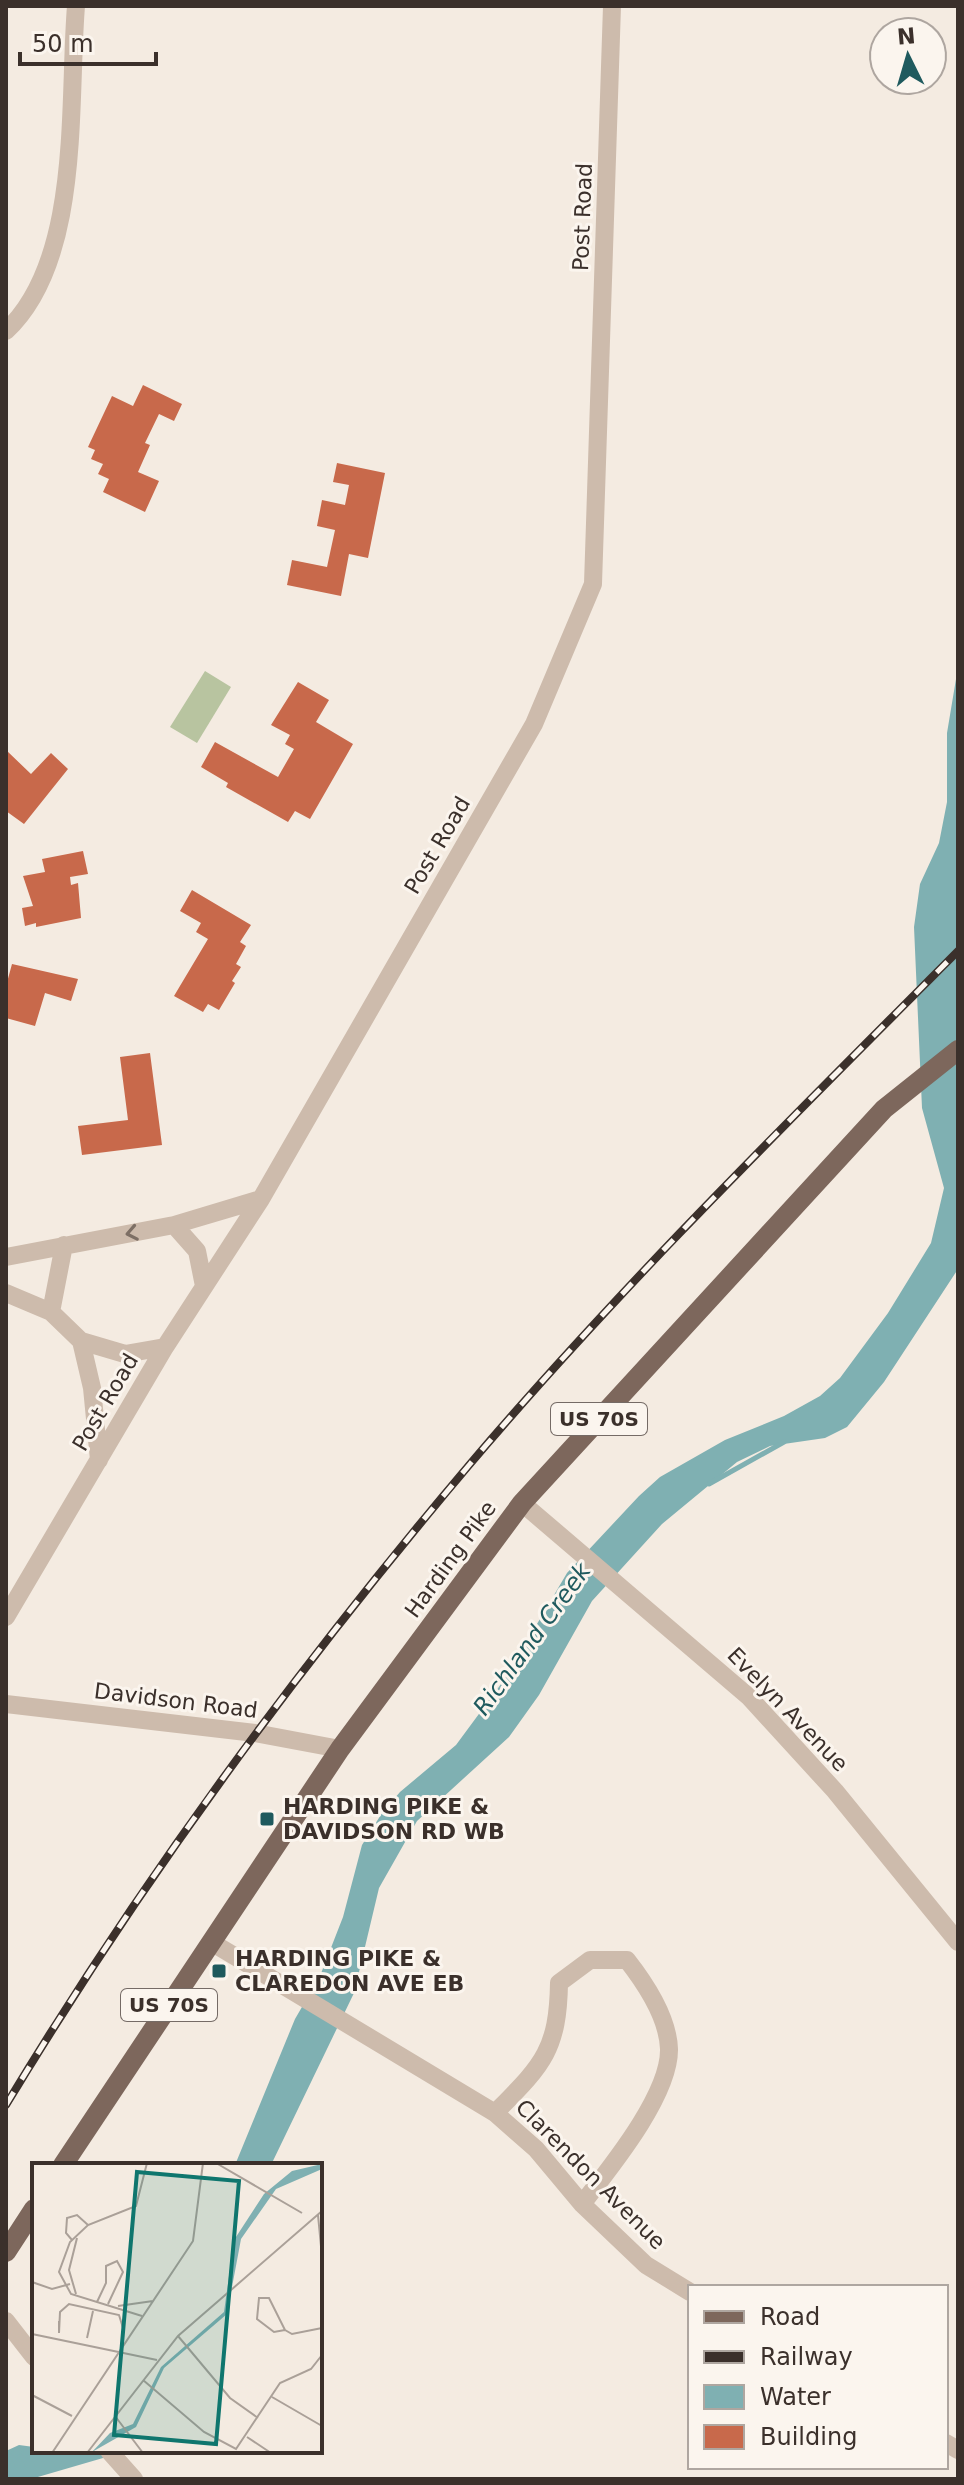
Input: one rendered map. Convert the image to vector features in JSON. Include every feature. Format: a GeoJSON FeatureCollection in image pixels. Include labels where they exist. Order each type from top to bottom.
{"type":"FeatureCollection","features":[{"type":"Feature","properties":{"kind":"main road","name":"Harding Pike"},"geometry":{"type":"LineString","coordinates":[[64,2163],[340,1749],[522,1503],[884,1109],[958,1050]]}},
{"type":"Feature","properties":{"kind":"main road"},"geometry":{"type":"LineString","coordinates":[[6,2252],[32,2212]]}},
{"type":"Feature","properties":{"kind":"street"},"geometry":{"type":"LineString","coordinates":[[6,331],[19,319],[57,243],[68,168],[76,6]]}},
{"type":"Feature","properties":{"kind":"street","name":"Post Road"},"geometry":{"type":"LineString","coordinates":[[6,1617],[165,1347],[261,1199],[534,724],[593,584],[612,6]]}},
{"type":"Feature","properties":{"kind":"street"},"geometry":{"type":"LineString","coordinates":[[6,1257],[174,1225],[261,1199]]}},
{"type":"Feature","properties":{"kind":"street"},"geometry":{"type":"LineString","coordinates":[[174,1225],[197,1251],[204,1286]]}},
{"type":"Feature","properties":{"kind":"street"},"geometry":{"type":"LineString","coordinates":[[51,1312],[64,1245]]}},
{"type":"Feature","properties":{"kind":"street"},"geometry":{"type":"LineString","coordinates":[[6,1293],[51,1312],[81,1341],[125,1354],[165,1347]]}},
{"type":"Feature","properties":{"kind":"street"},"geometry":{"type":"LineString","coordinates":[[81,1341],[92,1388],[99,1461]]}},
{"type":"Feature","properties":{"kind":"street","name":"Evelyn Avenue"},"geometry":{"type":"LineString","coordinates":[[522,1503],[749,1697],[835,1791],[958,1942]]}},
{"type":"Feature","properties":{"kind":"street","name":"Davidson Road"},"geometry":{"type":"LineString","coordinates":[[6,1704],[255,1733],[340,1749]]}},
{"type":"Feature","properties":{"kind":"street","name":"Clarendon Avenue"},"geometry":{"type":"LineString","coordinates":[[211,1942],[495,2113],[536,2149],[582,2204],[646,2265],[688,2291]]}},
{"type":"Feature","properties":{"kind":"street"},"geometry":{"type":"LineString","coordinates":[[495,2113],[543,2064],[559,2021],[559,1983],[590,1960],[627,1960],[645,1982],[669,2049],[655,2100],[624,2150],[582,2204]]}},
{"type":"Feature","properties":{"kind":"street"},"geometry":{"type":"LineString","coordinates":[[6,2321],[32,2354]]}},
{"type":"Feature","properties":{"kind":"street"},"geometry":{"type":"LineString","coordinates":[[114,2456],[134,2479]]}},
{"type":"Feature","properties":{"kind":"green space"},"geometry":{"type":"Polygon","coordinates":[[[205,671],[231,687],[197,743],[170,727],[205,671]]]}},
{"type":"Feature","properties":{"kind":"water"},"geometry":{"type":"Polygon","coordinates":[[[958,667],[958,1269],[884,1382],[847,1427],[825,1438],[770,1446],[737,1462],[662,1524],[592,1601],[539,1695],[509,1737],[417,1821],[379,1888],[354,1993],[272,2163],[236,2163],[295,2019],[320,1976],[343,1917],[362,1845],[382,1813],[400,1792],[456,1745],[504,1680],[567,1573],[639,1496],[660,1477],[725,1440],[784,1416],[820,1396],[840,1378],[888,1313],[931,1243],[944,1188],[922,1108],[914,927],[920,884],[939,843],[947,802],[947,733],[958,667]]]}},
{"type":"Feature","properties":{"kind":"water"},"geometry":{"type":"Polygon","coordinates":[[[19,2445],[32,2447],[32,2453],[120,2453],[31,2479],[6,2479],[6,2451],[19,2445]]]}},
{"type":"Feature","properties":{"kind":"building"},"geometry":{"type":"Polygon","coordinates":[[[143,385],[182,404],[174,421],[159,414],[145,443],[150,445],[138,472],[159,481],[145,512],[103,492],[109,479],[98,474],[103,464],[91,459],[95,450],[88,447],[112,396],[133,406],[143,385]]]}},
{"type":"Feature","properties":{"kind":"building"},"geometry":{"type":"Polygon","coordinates":[[[337,463],[385,473],[368,558],[349,554],[341,596],[287,585],[292,560],[327,567],[335,530],[317,526],[322,500],[345,505],[349,485],[333,482],[337,463]]]}},
{"type":"Feature","properties":{"kind":"building"},"geometry":{"type":"Polygon","coordinates":[[[298,682],[329,700],[316,722],[353,744],[310,819],[295,811],[288,822],[226,787],[228,783],[201,767],[215,742],[278,777],[294,749],[285,744],[290,735],[271,725],[298,682]]]}},
{"type":"Feature","properties":{"kind":"building"},"geometry":{"type":"Polygon","coordinates":[[[6,750],[31,774],[51,753],[68,769],[24,824],[6,811],[6,750]]]}},
{"type":"Feature","properties":{"kind":"building"},"geometry":{"type":"Polygon","coordinates":[[[83,851],[88,874],[70,877],[71,885],[78,883],[81,918],[36,927],[36,923],[25,926],[22,908],[33,906],[23,876],[45,872],[42,859],[83,851]]]}},
{"type":"Feature","properties":{"kind":"building"},"geometry":{"type":"Polygon","coordinates":[[[192,890],[251,925],[240,942],[246,946],[236,964],[241,967],[232,981],[235,983],[219,1010],[208,1004],[203,1012],[174,996],[208,939],[196,932],[201,923],[180,911],[192,890]]]}},
{"type":"Feature","properties":{"kind":"building"},"geometry":{"type":"Polygon","coordinates":[[[12,964],[78,979],[71,1001],[45,993],[35,1026],[6,1018],[6,986],[12,964]]]}},
{"type":"Feature","properties":{"kind":"building"},"geometry":{"type":"Polygon","coordinates":[[[150,1053],[162,1145],[82,1155],[78,1126],[128,1120],[120,1057],[150,1053]]]}},
{"type":"Feature","properties":{"kind":"waterway","name":"Richland Creek"},"geometry":{"type":"LineString","coordinates":[[709,1484],[784,1442]]}},
{"type":"Feature","properties":{"kind":"railway"},"geometry":{"type":"LineString","coordinates":[[6,2105],[112,1937],[225,1775],[407,1540],[528,1397],[647,1267],[958,951]]}},
{"type":"Feature","properties":{"kind":"place","name":"HARDING PIKE & DAVIDSON RD WB"},"geometry":{"type":"Point","coordinates":[267,1819]}},
{"type":"Feature","properties":{"kind":"place","name":"HARDING PIKE & CLAREDON AVE EB"},"geometry":{"type":"Point","coordinates":[219,1971]}}]}
